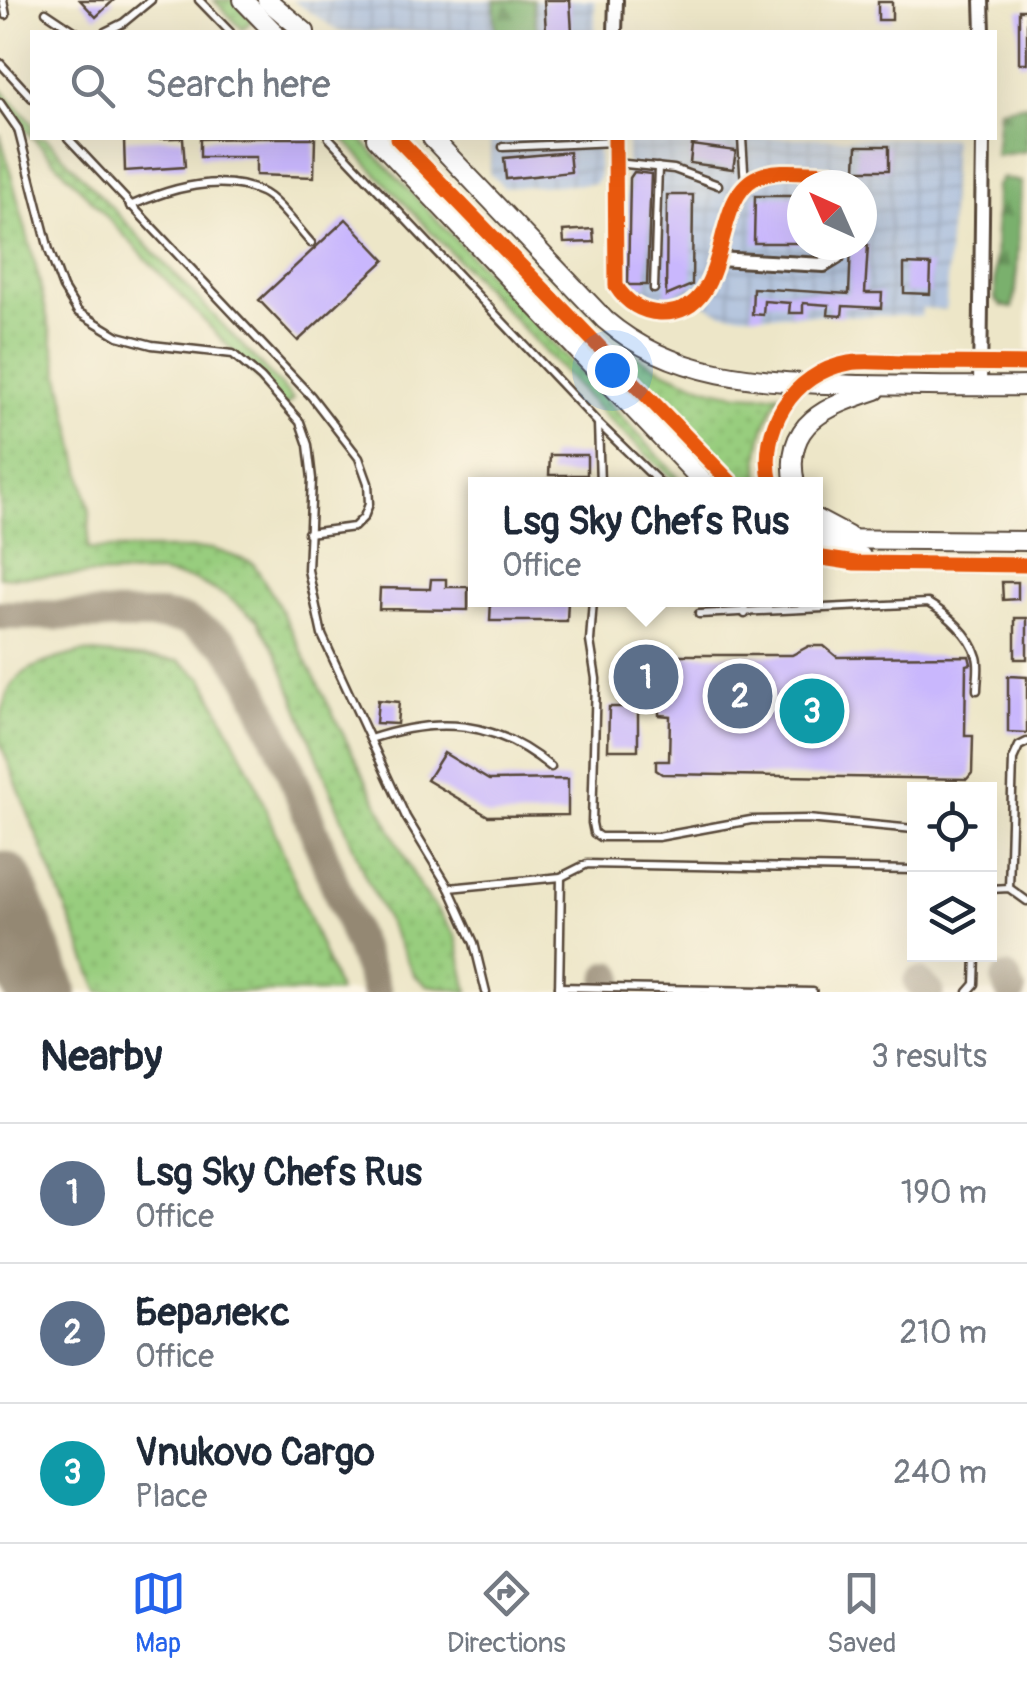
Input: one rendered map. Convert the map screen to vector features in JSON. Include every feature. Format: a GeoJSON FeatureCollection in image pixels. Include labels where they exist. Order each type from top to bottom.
{"type":"FeatureCollection","features":[{"type":"Feature","properties":{"kind":"main road"},"geometry":{"type":"LineString","coordinates":[[243,0],[272,30]]}},
{"type":"Feature","properties":{"kind":"main road"},"geometry":{"type":"LineString","coordinates":[[267,0],[303,30]]}},
{"type":"Feature","properties":{"kind":"main road"},"geometry":{"type":"LineString","coordinates":[[378,140],[698,477]]}},
{"type":"Feature","properties":{"kind":"main road"},"geometry":{"type":"LineString","coordinates":[[434,140],[605,320],[629,340],[683,365],[751,381],[1027,386]]}},
{"type":"Feature","properties":{"kind":"main road"},"geometry":{"type":"LineString","coordinates":[[795,477],[795,450],[810,422],[836,403],[891,386]]}},
{"type":"Feature","properties":{"kind":"main road"},"geometry":{"type":"LineString","coordinates":[[823,522],[844,535],[883,541]]}},
{"type":"Feature","properties":{"kind":"main road"},"geometry":{"type":"LineString","coordinates":[[823,542],[1027,541]]}},
{"type":"Feature","properties":{"kind":"street"},"geometry":{"type":"LineString","coordinates":[[616,0],[616,30]]}},
{"type":"Feature","properties":{"kind":"street"},"geometry":{"type":"LineString","coordinates":[[982,0],[983,30]]}},
{"type":"Feature","properties":{"kind":"street"},"geometry":{"type":"LineString","coordinates":[[399,140],[725,477]]}},
{"type":"Feature","properties":{"kind":"street"},"geometry":{"type":"LineString","coordinates":[[615,140],[614,277],[626,299],[649,312],[667,313],[684,308],[702,292],[718,260],[735,199],[754,178],[787,173]]}},
{"type":"Feature","properties":{"kind":"street"},"geometry":{"type":"LineString","coordinates":[[980,387],[984,140]]}},
{"type":"Feature","properties":{"kind":"street"},"geometry":{"type":"LineString","coordinates":[[718,260],[824,265],[832,260]]}},
{"type":"Feature","properties":{"kind":"street"},"geometry":{"type":"LineString","coordinates":[[770,477],[768,452],[774,424],[801,385],[822,372],[856,363],[1027,364]]}},
{"type":"Feature","properties":{"kind":"street"},"geometry":{"type":"LineString","coordinates":[[823,544],[900,562]]}},
{"type":"Feature","properties":{"kind":"street"},"geometry":{"type":"LineString","coordinates":[[823,558],[855,563],[1027,565]]}},
{"type":"Feature","properties":{"kind":"lane"},"geometry":{"type":"LineString","coordinates":[[3,0],[6,15]]}},
{"type":"Feature","properties":{"kind":"lane"},"geometry":{"type":"LineString","coordinates":[[109,30],[150,0]]}},
{"type":"Feature","properties":{"kind":"lane"},"geometry":{"type":"LineString","coordinates":[[199,0],[228,30]]}},
{"type":"Feature","properties":{"kind":"lane"},"geometry":{"type":"LineString","coordinates":[[46,12],[73,30]]}},
{"type":"Feature","properties":{"kind":"lane"},"geometry":{"type":"LineString","coordinates":[[0,63],[30,96]]}},
{"type":"Feature","properties":{"kind":"lane"},"geometry":{"type":"LineString","coordinates":[[0,103],[18,129],[49,250],[62,288],[78,312],[118,336],[152,346],[225,350],[262,378],[300,422],[308,445],[312,479],[308,570],[322,636],[406,816],[449,888],[480,957],[486,992]]}},
{"type":"Feature","properties":{"kind":"lane"},"geometry":{"type":"LineString","coordinates":[[70,140],[311,396],[360,458],[368,483],[369,504],[364,517],[354,527],[308,533]]}},
{"type":"Feature","properties":{"kind":"lane"},"geometry":{"type":"LineString","coordinates":[[331,140],[654,477]]}},
{"type":"Feature","properties":{"kind":"lane"},"geometry":{"type":"LineString","coordinates":[[504,147],[615,140]]}},
{"type":"Feature","properties":{"kind":"lane"},"geometry":{"type":"LineString","coordinates":[[742,140],[745,186]]}},
{"type":"Feature","properties":{"kind":"lane"},"geometry":{"type":"LineString","coordinates":[[615,163],[691,173],[718,185]]}},
{"type":"Feature","properties":{"kind":"lane"},"geometry":{"type":"LineString","coordinates":[[654,289],[658,167]]}},
{"type":"Feature","properties":{"kind":"lane"},"geometry":{"type":"LineString","coordinates":[[130,206],[188,186],[248,188],[264,192],[311,243]]}},
{"type":"Feature","properties":{"kind":"lane"},"geometry":{"type":"LineString","coordinates":[[598,423],[600,477]]}},
{"type":"Feature","properties":{"kind":"lane"},"geometry":{"type":"LineString","coordinates":[[699,614],[928,603],[954,624],[978,658],[977,690]]}},
{"type":"Feature","properties":{"kind":"lane"},"geometry":{"type":"LineString","coordinates":[[592,607],[590,641],[596,679],[594,833],[600,837],[658,837],[751,820],[808,819],[907,828]]}},
{"type":"Feature","properties":{"kind":"lane"},"geometry":{"type":"LineString","coordinates":[[744,607],[745,614]]}},
{"type":"Feature","properties":{"kind":"lane"},"geometry":{"type":"LineString","coordinates":[[370,739],[414,727],[478,727],[503,734],[551,766]]}},
{"type":"Feature","properties":{"kind":"lane"},"geometry":{"type":"LineString","coordinates":[[1010,888],[1013,759],[1019,746],[1027,742]]}},
{"type":"Feature","properties":{"kind":"lane"},"geometry":{"type":"LineString","coordinates":[[449,888],[561,878],[587,864],[907,870]]}},
{"type":"Feature","properties":{"kind":"lane"},"geometry":{"type":"LineString","coordinates":[[561,878],[559,990],[813,992]]}},
{"type":"Feature","properties":{"kind":"lane"},"geometry":{"type":"LineString","coordinates":[[997,889],[1010,888],[1027,901]]}},
{"type":"Feature","properties":{"kind":"lane"},"geometry":{"type":"LineString","coordinates":[[968,992],[976,979],[976,962]]}},
{"type":"Feature","properties":{"kind":"shaded area"},"geometry":{"type":"Polygon","coordinates":[[[292,0],[595,0],[595,30],[337,30],[292,0]]]}},
{"type":"Feature","properties":{"kind":"shaded area"},"geometry":{"type":"Polygon","coordinates":[[[490,140],[597,140],[599,178],[595,184],[504,187],[490,174],[490,140]]]}},
{"type":"Feature","properties":{"kind":"shaded area"},"geometry":{"type":"Polygon","coordinates":[[[627,140],[953,140],[946,310],[922,308],[921,316],[763,315],[722,313],[689,296],[657,306],[632,296],[625,284],[627,140]]]}},
{"type":"Feature","properties":{"kind":"green space"},"geometry":{"type":"Polygon","coordinates":[[[214,0],[233,0],[252,20],[243,30],[214,0]]]}},
{"type":"Feature","properties":{"kind":"green space"},"geometry":{"type":"Polygon","coordinates":[[[494,0],[533,0],[537,30],[495,30],[494,0]]]}},
{"type":"Feature","properties":{"kind":"green space"},"geometry":{"type":"Polygon","coordinates":[[[0,88],[30,121],[30,135],[0,103],[0,88]]]}},
{"type":"Feature","properties":{"kind":"green space"},"geometry":{"type":"Polygon","coordinates":[[[1027,104],[1027,151],[995,156],[999,109],[1027,104]]]}},
{"type":"Feature","properties":{"kind":"green space"},"geometry":{"type":"Polygon","coordinates":[[[0,133],[38,275],[90,512],[88,549],[213,549],[253,563],[276,600],[419,886],[456,936],[468,992],[427,985],[414,975],[364,874],[277,654],[257,620],[225,595],[194,580],[159,573],[0,577],[0,133]]]}},
{"type":"Feature","properties":{"kind":"green space"},"geometry":{"type":"Polygon","coordinates":[[[35,140],[48,140],[293,399],[285,407],[35,140]]]}},
{"type":"Feature","properties":{"kind":"green space"},"geometry":{"type":"Polygon","coordinates":[[[345,140],[362,140],[678,477],[671,477],[605,416],[345,140]]]}},
{"type":"Feature","properties":{"kind":"green space"},"geometry":{"type":"Polygon","coordinates":[[[1002,178],[1021,182],[1012,308],[995,299],[996,186],[1002,178]]]}},
{"type":"Feature","properties":{"kind":"green space"},"geometry":{"type":"Polygon","coordinates":[[[620,347],[677,376],[717,390],[758,395],[780,393],[762,437],[760,477],[737,477],[618,352],[620,347]]]}},
{"type":"Feature","properties":{"kind":"green space"},"geometry":{"type":"Polygon","coordinates":[[[82,652],[179,661],[203,678],[251,772],[339,992],[99,992],[0,742],[5,701],[19,677],[44,663],[82,652]]]}},
{"type":"Feature","properties":{"kind":"building"},"geometry":{"type":"Polygon","coordinates":[[[80,0],[114,0],[96,17],[80,0]]]}},
{"type":"Feature","properties":{"kind":"building"},"geometry":{"type":"Polygon","coordinates":[[[544,0],[570,0],[572,30],[546,30],[544,0]]]}},
{"type":"Feature","properties":{"kind":"building"},"geometry":{"type":"Polygon","coordinates":[[[878,2],[892,2],[892,20],[878,20],[878,2]]]}},
{"type":"Feature","properties":{"kind":"building"},"geometry":{"type":"Polygon","coordinates":[[[1019,10],[1027,10],[1027,63],[1019,63],[1019,10]]]}},
{"type":"Feature","properties":{"kind":"building"},"geometry":{"type":"Polygon","coordinates":[[[124,140],[183,140],[185,167],[125,171],[124,140]]]}},
{"type":"Feature","properties":{"kind":"building"},"geometry":{"type":"Polygon","coordinates":[[[200,140],[315,140],[314,177],[256,175],[256,157],[200,157],[200,140]]]}},
{"type":"Feature","properties":{"kind":"building"},"geometry":{"type":"Polygon","coordinates":[[[692,145],[736,151],[733,169],[690,163],[692,145]]]}},
{"type":"Feature","properties":{"kind":"building"},"geometry":{"type":"Polygon","coordinates":[[[857,146],[889,146],[889,170],[856,170],[857,146]]]}},
{"type":"Feature","properties":{"kind":"building"},"geometry":{"type":"Polygon","coordinates":[[[569,152],[571,172],[506,179],[504,158],[569,152]]]}},
{"type":"Feature","properties":{"kind":"building"},"geometry":{"type":"Polygon","coordinates":[[[634,172],[651,174],[647,285],[628,285],[630,178],[634,172]]]}},
{"type":"Feature","properties":{"kind":"building"},"geometry":{"type":"Polygon","coordinates":[[[667,195],[693,195],[692,285],[666,296],[667,195]]]}},
{"type":"Feature","properties":{"kind":"building"},"geometry":{"type":"Polygon","coordinates":[[[755,196],[787,196],[787,243],[754,243],[755,196]]]}},
{"type":"Feature","properties":{"kind":"building"},"geometry":{"type":"Polygon","coordinates":[[[346,219],[385,260],[298,341],[259,300],[346,219]]]}},
{"type":"Feature","properties":{"kind":"building"},"geometry":{"type":"Polygon","coordinates":[[[593,229],[594,242],[564,243],[563,231],[593,229]]]}},
{"type":"Feature","properties":{"kind":"building"},"geometry":{"type":"Polygon","coordinates":[[[850,260],[867,260],[865,293],[882,293],[881,308],[843,306],[842,316],[828,315],[829,305],[803,303],[803,313],[789,313],[790,303],[764,301],[763,315],[752,314],[753,288],[849,294],[850,260]]]}},
{"type":"Feature","properties":{"kind":"building"},"geometry":{"type":"Polygon","coordinates":[[[904,264],[931,265],[930,294],[904,293],[904,264]]]}},
{"type":"Feature","properties":{"kind":"building"},"geometry":{"type":"Polygon","coordinates":[[[550,455],[587,455],[587,475],[549,475],[550,455]]]}},
{"type":"Feature","properties":{"kind":"building"},"geometry":{"type":"Polygon","coordinates":[[[431,579],[446,579],[446,587],[468,587],[468,610],[379,609],[380,588],[430,589],[431,579]]]}},
{"type":"Feature","properties":{"kind":"building"},"geometry":{"type":"Polygon","coordinates":[[[1002,582],[1018,582],[1018,599],[1003,600],[1002,582]]]}},
{"type":"Feature","properties":{"kind":"building"},"geometry":{"type":"Polygon","coordinates":[[[491,607],[568,607],[567,621],[490,621],[491,607]]]}},
{"type":"Feature","properties":{"kind":"building"},"geometry":{"type":"Polygon","coordinates":[[[1015,618],[1027,618],[1027,659],[1015,659],[1015,618]]]}},
{"type":"Feature","properties":{"kind":"building"},"geometry":{"type":"Polygon","coordinates":[[[809,646],[824,646],[837,657],[969,656],[965,736],[973,736],[972,773],[967,779],[662,774],[656,770],[656,761],[669,761],[670,716],[659,715],[659,698],[638,697],[638,750],[608,750],[609,707],[625,707],[625,655],[792,655],[809,646]]]}},
{"type":"Feature","properties":{"kind":"building"},"geometry":{"type":"Polygon","coordinates":[[[1008,676],[1027,677],[1027,733],[1008,732],[1008,676]]]}},
{"type":"Feature","properties":{"kind":"building"},"geometry":{"type":"Polygon","coordinates":[[[378,700],[399,702],[397,724],[376,723],[378,700]]]}},
{"type":"Feature","properties":{"kind":"building"},"geometry":{"type":"Polygon","coordinates":[[[444,753],[489,780],[568,779],[568,815],[488,816],[427,780],[444,753]]]}},
{"type":"Feature","properties":{"kind":"taxiway"},"geometry":{"type":"LineString","coordinates":[[0,615],[162,616],[186,620],[225,643],[251,682],[283,752],[377,992]]}},
{"type":"Feature","properties":{"kind":"taxiway"},"geometry":{"type":"LineString","coordinates":[[607,992],[610,976]]}},
{"type":"Feature","properties":{"kind":"taxiway"},"geometry":{"type":"LineString","coordinates":[[1006,979],[1011,992]]}},
{"type":"Feature","properties":{"kind":"taxiway"},"geometry":{"type":"LineString","coordinates":[[918,982],[929,992]]}},
{"type":"Feature","properties":{"kind":"runway"},"geometry":{"type":"LineString","coordinates":[[0,887],[41,992]]}},
{"type":"Feature","properties":{"kind":"cycle path"},"geometry":{"type":"LineString","coordinates":[[399,140],[725,477]]}},
{"type":"Feature","properties":{"kind":"cycle path"},"geometry":{"type":"LineString","coordinates":[[615,140],[616,286],[624,297],[647,311],[684,309],[700,296],[711,278],[740,191],[755,178],[787,172]]}},
{"type":"Feature","properties":{"kind":"cycle path"},"geometry":{"type":"LineString","coordinates":[[770,477],[770,443],[784,407],[811,378],[829,369],[862,362],[1027,364]]}},
{"type":"Feature","properties":{"kind":"cycle path"},"geometry":{"type":"LineString","coordinates":[[823,558],[855,563],[1027,565]]}},
{"type":"Feature","properties":{"kind":"place","name":"Lsg Sky Chefs Rus"},"geometry":{"type":"Point","coordinates":[646,677]}},
{"type":"Feature","properties":{"kind":"place","name":"Бералекс"},"geometry":{"type":"Point","coordinates":[740,696]}},
{"type":"Feature","properties":{"kind":"place","name":"Vnukovo Cargo"},"geometry":{"type":"Point","coordinates":[812,711]}}]}
